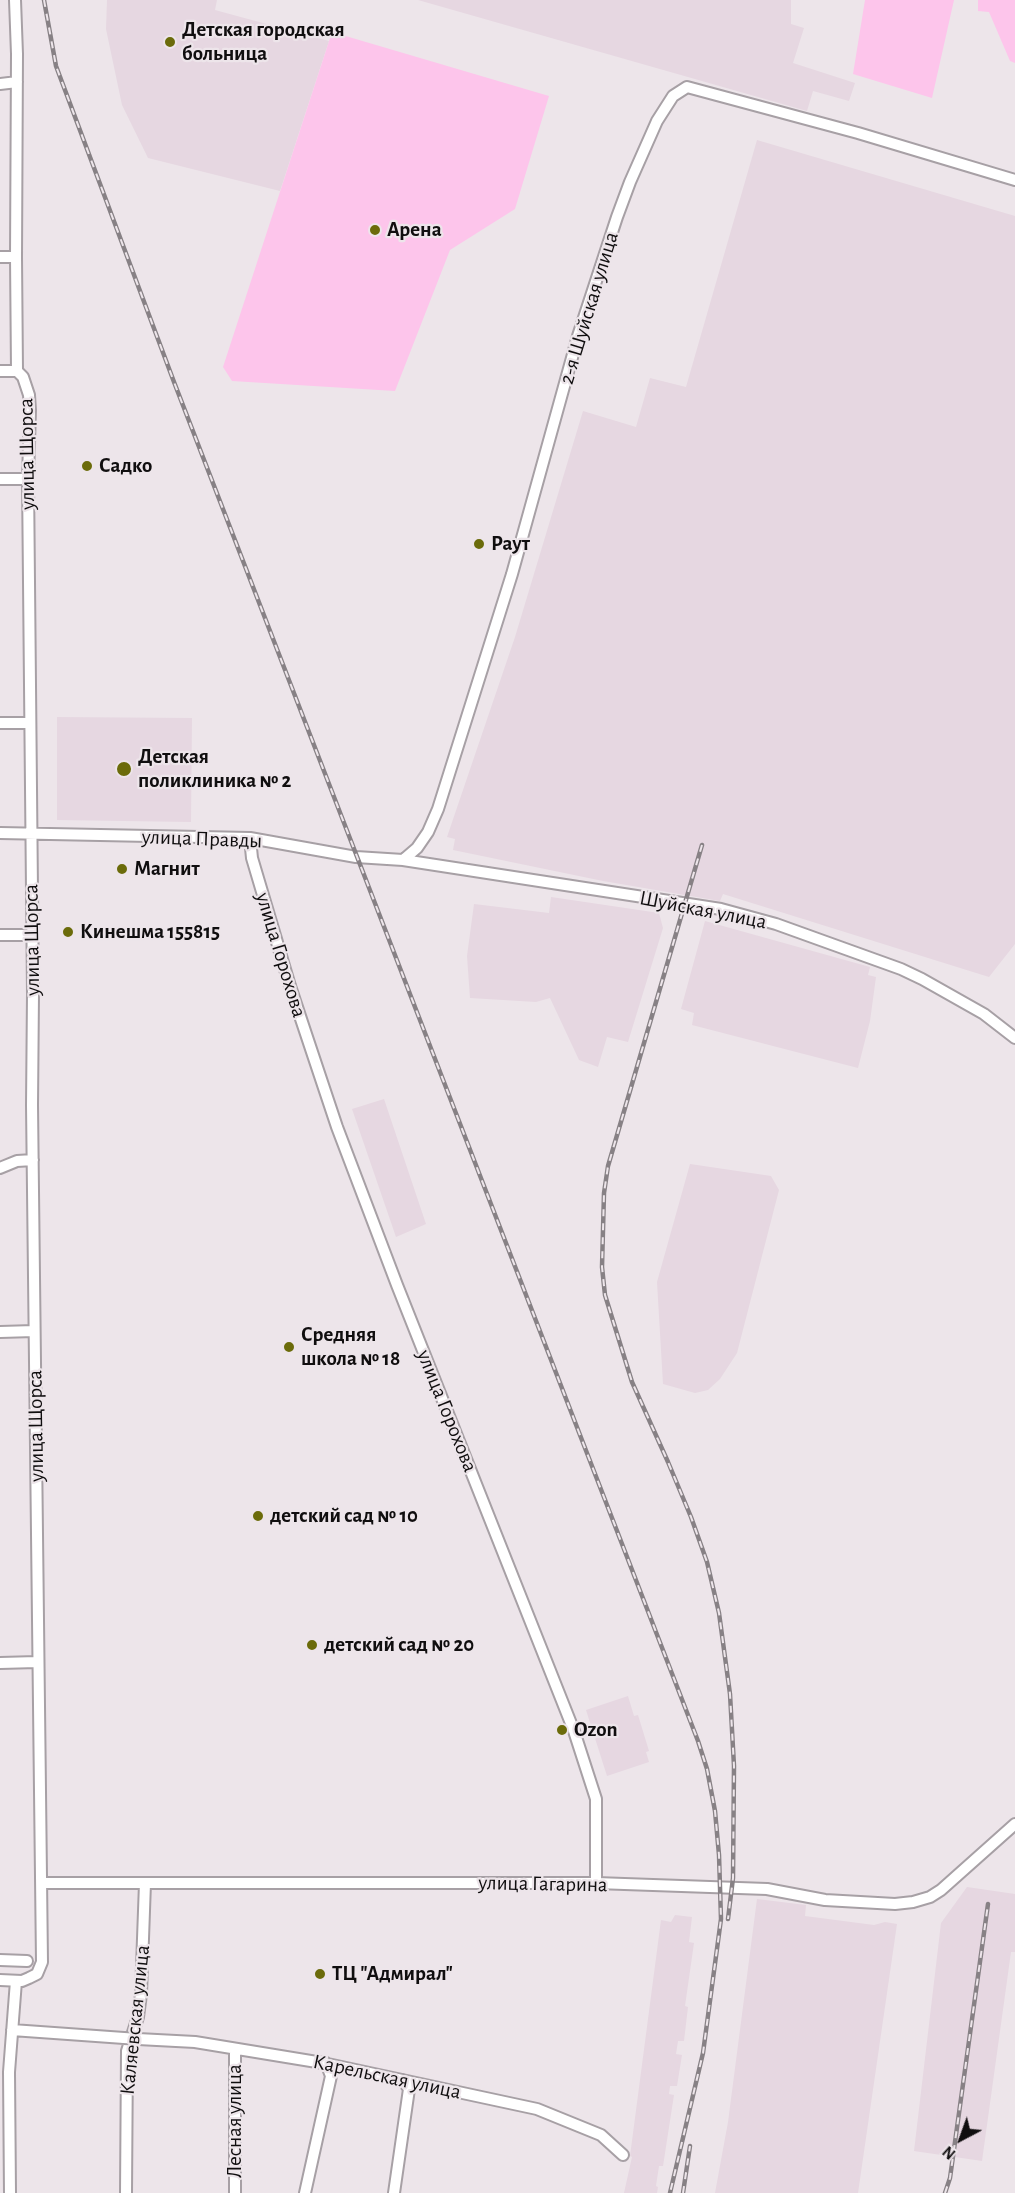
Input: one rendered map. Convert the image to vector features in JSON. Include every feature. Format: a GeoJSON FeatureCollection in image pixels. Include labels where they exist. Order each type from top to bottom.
{"type":"FeatureCollection","features":[{"type":"Feature","properties":{"kind":"street","name":"улица Щорса"},"geometry":{"type":"LineString","coordinates":[[15,0],[17,371],[23,377],[29,395],[34,1331],[42,1883],[42,1962],[37,1974],[22,1981],[16,1981]]}},
{"type":"Feature","properties":{"kind":"street"},"geometry":{"type":"LineString","coordinates":[[0,84],[17,82]]}},
{"type":"Feature","properties":{"kind":"street","name":"2-я Шуйская улица"},"geometry":{"type":"LineString","coordinates":[[403,860],[417,848],[428,832],[438,809],[512,576],[578,336],[617,217],[657,121],[673,96],[687,87],[858,133],[1015,180]]}},
{"type":"Feature","properties":{"kind":"street"},"geometry":{"type":"LineString","coordinates":[[0,257],[16,257]]}},
{"type":"Feature","properties":{"kind":"street"},"geometry":{"type":"LineString","coordinates":[[0,371],[17,371]]}},
{"type":"Feature","properties":{"kind":"street"},"geometry":{"type":"LineString","coordinates":[[0,479],[28,479]]}},
{"type":"Feature","properties":{"kind":"street"},"geometry":{"type":"LineString","coordinates":[[0,723],[30,723]]}},
{"type":"Feature","properties":{"kind":"street","name":"улица Правды"},"geometry":{"type":"LineString","coordinates":[[0,833],[250,838],[356,857],[403,860]]}},
{"type":"Feature","properties":{"kind":"street","name":"улица Горохова"},"geometry":{"type":"LineString","coordinates":[[250,838],[252,858],[268,913],[337,1127],[397,1285],[574,1731],[596,1799],[596,1883]]}},
{"type":"Feature","properties":{"kind":"street","name":"Шуйская улица"},"geometry":{"type":"LineString","coordinates":[[403,860],[721,909],[776,924],[901,969],[922,979],[984,1014],[1015,1038]]}},
{"type":"Feature","properties":{"kind":"street"},"geometry":{"type":"LineString","coordinates":[[0,935],[31,935]]}},
{"type":"Feature","properties":{"kind":"street"},"geometry":{"type":"LineString","coordinates":[[0,1168],[17,1161],[33,1160]]}},
{"type":"Feature","properties":{"kind":"street"},"geometry":{"type":"LineString","coordinates":[[0,1332],[34,1331]]}},
{"type":"Feature","properties":{"kind":"street"},"geometry":{"type":"LineString","coordinates":[[0,1663],[37,1662]]}},
{"type":"Feature","properties":{"kind":"street","name":"улица Гагарина"},"geometry":{"type":"LineString","coordinates":[[42,1883],[596,1883],[767,1889],[825,1900],[877,1905],[913,1902],[930,1897],[941,1890],[1015,1824]]}},
{"type":"Feature","properties":{"kind":"street","name":"Каляевская улица"},"geometry":{"type":"LineString","coordinates":[[126,2193],[127,2051],[138,2017],[141,1994],[145,1883]]}},
{"type":"Feature","properties":{"kind":"street"},"geometry":{"type":"LineString","coordinates":[[0,1960],[27,1961]]}},
{"type":"Feature","properties":{"kind":"street"},"geometry":{"type":"LineString","coordinates":[[0,1980],[16,1981],[9,2072],[10,2193]]}},
{"type":"Feature","properties":{"kind":"street","name":"Карельская улица"},"geometry":{"type":"LineString","coordinates":[[12,2030],[195,2042],[326,2063],[552,2114],[601,2135],[623,2155]]}},
{"type":"Feature","properties":{"kind":"street","name":"Лесная улица"},"geometry":{"type":"LineString","coordinates":[[235,2049],[235,2193]]}},
{"type":"Feature","properties":{"kind":"street"},"geometry":{"type":"LineString","coordinates":[[305,2193],[331,2076],[326,2063]]}},
{"type":"Feature","properties":{"kind":"street"},"geometry":{"type":"LineString","coordinates":[[394,2193],[409,2089],[403,2080]]}},
{"type":"Feature","properties":{"kind":"shaded area"},"geometry":{"type":"Polygon","coordinates":[[[107,0],[217,0],[215,10],[329,41],[280,191],[148,158],[122,105],[106,29],[107,0]]]}},
{"type":"Feature","properties":{"kind":"shaded area"},"geometry":{"type":"Polygon","coordinates":[[[418,0],[791,0],[791,24],[804,28],[793,63],[855,83],[849,101],[813,91],[807,111],[418,0]]]}},
{"type":"Feature","properties":{"kind":"shaded area"},"geometry":{"type":"Polygon","coordinates":[[[865,0],[954,0],[932,98],[853,74],[865,0]]]}},
{"type":"Feature","properties":{"kind":"shaded area"},"geometry":{"type":"Polygon","coordinates":[[[978,0],[1015,0],[1015,63],[1010,61],[989,12],[978,11],[978,0]]]}},
{"type":"Feature","properties":{"kind":"shaded area","name":"Арена"},"geometry":{"type":"Polygon","coordinates":[[[332,32],[549,96],[515,209],[450,250],[395,391],[232,381],[223,367],[332,32]]]}},
{"type":"Feature","properties":{"kind":"shaded area"},"geometry":{"type":"Polygon","coordinates":[[[757,140],[1015,216],[1015,944],[989,977],[723,894],[720,901],[603,881],[453,850],[455,839],[447,837],[515,637],[583,411],[636,427],[650,378],[686,387],[757,140]]]}},
{"type":"Feature","properties":{"kind":"shaded area","name":"Детская поликлиника № 2"},"geometry":{"type":"Polygon","coordinates":[[[57,717],[192,718],[191,822],[57,820],[57,717]]]}},
{"type":"Feature","properties":{"kind":"shaded area"},"geometry":{"type":"Polygon","coordinates":[[[551,897],[659,913],[663,928],[628,1042],[607,1037],[598,1067],[579,1060],[550,998],[536,1002],[470,998],[467,956],[474,904],[549,913],[551,897]]]}},
{"type":"Feature","properties":{"kind":"shaded area"},"geometry":{"type":"Polygon","coordinates":[[[705,921],[870,967],[868,975],[876,977],[870,1021],[858,1068],[692,1025],[694,1013],[681,1009],[705,921]]]}},
{"type":"Feature","properties":{"kind":"shaded area"},"geometry":{"type":"Polygon","coordinates":[[[384,1099],[426,1224],[396,1237],[352,1109],[384,1099]]]}},
{"type":"Feature","properties":{"kind":"shaded area"},"geometry":{"type":"Polygon","coordinates":[[[690,1164],[771,1176],[779,1190],[737,1353],[720,1379],[708,1390],[695,1393],[663,1384],[657,1282],[690,1164]]]}},
{"type":"Feature","properties":{"kind":"shaded area"},"geometry":{"type":"Polygon","coordinates":[[[628,1696],[634,1716],[638,1715],[649,1751],[646,1752],[649,1762],[607,1776],[586,1710],[628,1696]]]}},
{"type":"Feature","properties":{"kind":"shaded area"},"geometry":{"type":"Polygon","coordinates":[[[967,1887],[1015,1894],[1015,1952],[1011,1952],[982,2161],[914,2151],[941,1923],[967,1887]]]}},
{"type":"Feature","properties":{"kind":"shaded area"},"geometry":{"type":"Polygon","coordinates":[[[757,1899],[806,1905],[805,1916],[874,1925],[885,1922],[897,1924],[858,2193],[715,2193],[728,2122],[757,1899]]]}},
{"type":"Feature","properties":{"kind":"shaded area"},"geometry":{"type":"Polygon","coordinates":[[[675,1915],[692,1917],[689,1942],[694,1943],[685,2006],[688,2007],[684,2041],[678,2041],[676,2054],[682,2055],[677,2086],[670,2086],[669,2094],[674,2095],[663,2166],[659,2166],[657,2193],[624,2193],[632,2157],[630,2156],[661,1920],[671,1922],[675,1915]]]}},
{"type":"Feature","properties":{"kind":"railway"},"geometry":{"type":"LineString","coordinates":[[44,0],[56,66],[174,382],[707,1769],[715,1811],[721,1919],[703,2053],[670,2193]]}},
{"type":"Feature","properties":{"kind":"railway"},"geometry":{"type":"LineString","coordinates":[[702,845],[608,1166],[604,1193],[602,1267],[605,1295],[632,1382],[691,1517],[707,1562],[719,1613],[730,1694],[734,1766],[733,1878],[728,1919]]}},
{"type":"Feature","properties":{"kind":"railway"},"geometry":{"type":"LineString","coordinates":[[945,2193],[950,2178],[988,1904]]}},
{"type":"Feature","properties":{"kind":"railway"},"geometry":{"type":"LineString","coordinates":[[683,2193],[690,2146]]}},
{"type":"Feature","properties":{"kind":"place","name":"Детская городская больница"},"geometry":{"type":"Point","coordinates":[170,42]}},
{"type":"Feature","properties":{"kind":"place","name":"Арена"},"geometry":{"type":"Point","coordinates":[375,230]}},
{"type":"Feature","properties":{"kind":"place","name":"Садко"},"geometry":{"type":"Point","coordinates":[87,466]}},
{"type":"Feature","properties":{"kind":"place","name":"Раут"},"geometry":{"type":"Point","coordinates":[479,544]}},
{"type":"Feature","properties":{"kind":"place","name":"Детская поликлиника № 2"},"geometry":{"type":"Point","coordinates":[124,769]}},
{"type":"Feature","properties":{"kind":"place","name":"Магнит"},"geometry":{"type":"Point","coordinates":[122,869]}},
{"type":"Feature","properties":{"kind":"place","name":"Кинешма 155815"},"geometry":{"type":"Point","coordinates":[68,932]}},
{"type":"Feature","properties":{"kind":"place","name":"Средняя школа № 18"},"geometry":{"type":"Point","coordinates":[289,1347]}},
{"type":"Feature","properties":{"kind":"place","name":"детский сад № 10"},"geometry":{"type":"Point","coordinates":[258,1516]}},
{"type":"Feature","properties":{"kind":"place","name":"детский сад № 20"},"geometry":{"type":"Point","coordinates":[312,1645]}},
{"type":"Feature","properties":{"kind":"place","name":"Ozon"},"geometry":{"type":"Point","coordinates":[562,1730]}},
{"type":"Feature","properties":{"kind":"place","name":"ТЦ \"Адмирал\""},"geometry":{"type":"Point","coordinates":[320,1974]}}]}
